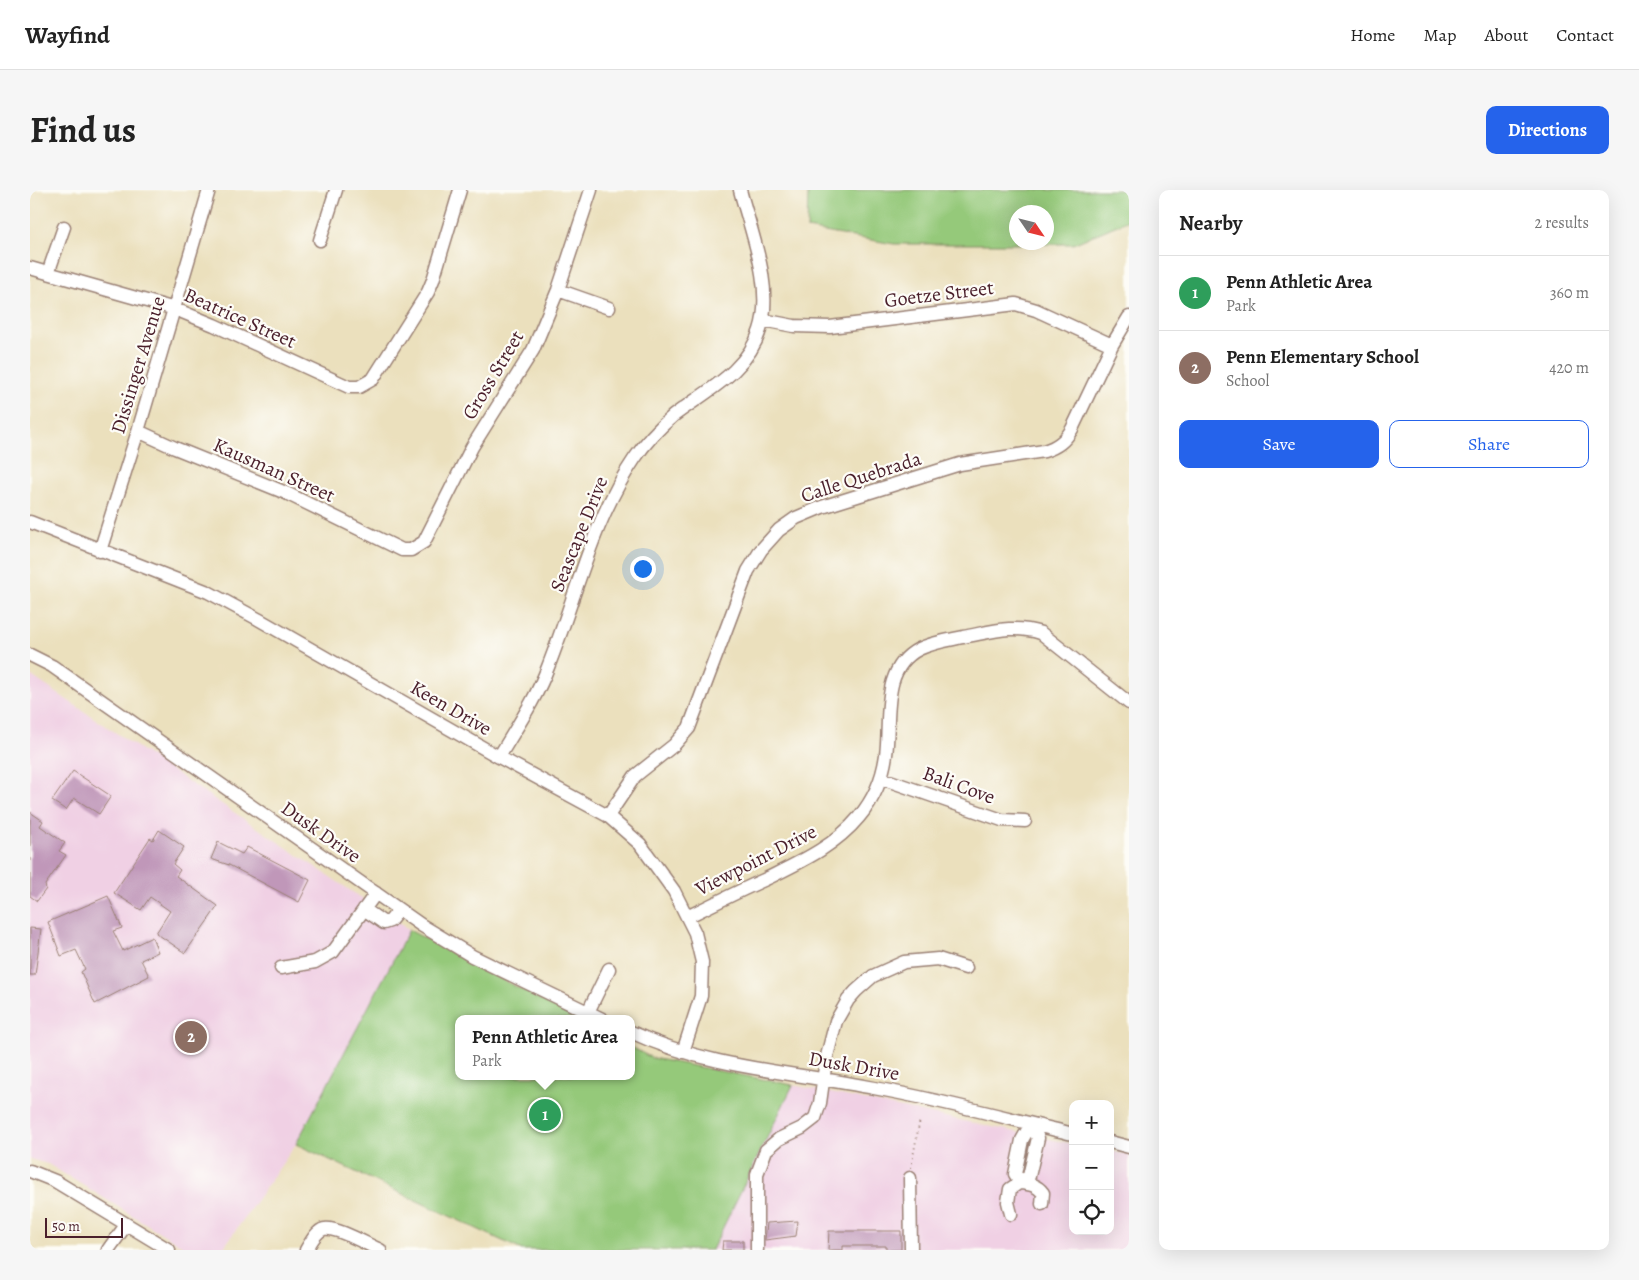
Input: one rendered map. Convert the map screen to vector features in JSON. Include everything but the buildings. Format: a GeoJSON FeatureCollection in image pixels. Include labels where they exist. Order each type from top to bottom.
{"type":"FeatureCollection","features":[{"type":"Feature","properties":{"kind":"street","name":"Dissinger Avenue"},"geometry":{"type":"LineString","coordinates":[[100,551],[138,431],[209,190]]}},
{"type":"Feature","properties":{"kind":"street"},"geometry":{"type":"LineString","coordinates":[[320,240],[336,190]]}},
{"type":"Feature","properties":{"kind":"street","name":"Beatrice Street"},"geometry":{"type":"LineString","coordinates":[[30,268],[174,309],[214,325],[348,387],[359,387],[373,379],[431,286],[460,190]]}},
{"type":"Feature","properties":{"kind":"street","name":"Gross Street"},"geometry":{"type":"LineString","coordinates":[[395,546],[402,550],[411,550],[424,542],[472,447],[533,350],[558,290],[591,190]]}},
{"type":"Feature","properties":{"kind":"street","name":"Seascape Drive"},"geometry":{"type":"LineString","coordinates":[[499,757],[536,693],[547,669],[598,527],[621,478],[638,453],[666,422],[739,368],[756,341],[765,308],[764,283],[740,190]]}},
{"type":"Feature","properties":{"kind":"street"},"geometry":{"type":"LineString","coordinates":[[48,273],[64,227]]}},
{"type":"Feature","properties":{"kind":"street"},"geometry":{"type":"LineString","coordinates":[[558,290],[609,308]]}},
{"type":"Feature","properties":{"kind":"street","name":"Goetze Street"},"geometry":{"type":"LineString","coordinates":[[763,320],[794,326],[830,326],[1016,304],[1036,310],[1112,345]]}},
{"type":"Feature","properties":{"kind":"street","name":"Calle Quebrada"},"geometry":{"type":"LineString","coordinates":[[608,816],[635,776],[674,746],[689,728],[748,571],[764,545],[779,530],[796,518],[822,507],[956,465],[1044,451],[1056,446],[1067,438],[1112,345],[1129,317]]}},
{"type":"Feature","properties":{"kind":"street","name":"Kausman Street"},"geometry":{"type":"LineString","coordinates":[[138,431],[286,493],[395,546]]}},
{"type":"Feature","properties":{"kind":"street","name":"Keen Drive"},"geometry":{"type":"LineString","coordinates":[[30,522],[208,592],[499,757],[608,816],[640,844],[674,891],[695,933],[702,962],[701,996],[683,1052]]}},
{"type":"Feature","properties":{"kind":"street","name":"Viewpoint Drive"},"geometry":{"type":"LineString","coordinates":[[687,917],[815,855],[842,835],[861,815],[876,791],[881,778],[886,755],[890,688],[893,678],[910,654],[926,645],[1011,628],[1032,630],[1042,633],[1129,703]]}},
{"type":"Feature","properties":{"kind":"street","name":"Dusk Drive"},"geometry":{"type":"LineString","coordinates":[[30,655],[52,666],[399,910],[472,956],[594,1015]]}},
{"type":"Feature","properties":{"kind":"street","name":"Bali Cove"},"geometry":{"type":"LineString","coordinates":[[881,778],[1002,820],[1025,821]]}},
{"type":"Feature","properties":{"kind":"street"},"geometry":{"type":"LineString","coordinates":[[281,968],[315,962],[333,952],[376,893]]}},
{"type":"Feature","properties":{"kind":"street"},"geometry":{"type":"LineString","coordinates":[[364,909],[384,923],[390,921],[399,910]]}},
{"type":"Feature","properties":{"kind":"street"},"geometry":{"type":"LineString","coordinates":[[757,1250],[757,1174],[766,1150],[779,1139],[802,1128],[815,1118],[820,1103],[826,1060],[836,1021],[848,1000],[864,982],[888,968],[915,960],[938,959],[966,968]]}},
{"type":"Feature","properties":{"kind":"street"},"geometry":{"type":"LineString","coordinates":[[588,1012],[609,970]]}},
{"type":"Feature","properties":{"kind":"street","name":"Dusk Drive"},"geometry":{"type":"LineString","coordinates":[[635,1034],[658,1044],[717,1062],[926,1098],[1069,1133]]}},
{"type":"Feature","properties":{"kind":"street"},"geometry":{"type":"LineString","coordinates":[[1021,1183],[1015,1174],[1022,1140],[1031,1124]]}},
{"type":"Feature","properties":{"kind":"street"},"geometry":{"type":"LineString","coordinates":[[1114,1143],[1129,1146]]}},
{"type":"Feature","properties":{"kind":"street"},"geometry":{"type":"LineString","coordinates":[[30,1171],[55,1181],[169,1250]]}},
{"type":"Feature","properties":{"kind":"street"},"geometry":{"type":"LineString","coordinates":[[910,1178],[911,1250]]}},
{"type":"Feature","properties":{"kind":"street"},"geometry":{"type":"LineString","coordinates":[[1011,1214],[1008,1202],[1010,1189],[1021,1183],[1032,1184],[1039,1188],[1043,1193],[1042,1204]]}},
{"type":"Feature","properties":{"kind":"street"},"geometry":{"type":"LineString","coordinates":[[108,1250],[126,1225]]}},
{"type":"Feature","properties":{"kind":"street"},"geometry":{"type":"LineString","coordinates":[[306,1250],[317,1234],[323,1229],[334,1230],[380,1250]]}},
{"type":"Feature","properties":{"kind":"path"},"geometry":{"type":"LineString","coordinates":[[910,1178],[920,1119]]}},
{"type":"Feature","properties":{"kind":"shaded area"},"geometry":{"type":"Polygon","coordinates":[[[30,675],[409,930],[296,1144],[222,1250],[189,1250],[48,1164],[30,1159],[30,675]]]}},
{"type":"Feature","properties":{"kind":"shaded area"},"geometry":{"type":"Polygon","coordinates":[[[793,1085],[1069,1143],[1069,1235],[1114,1235],[1114,1152],[1129,1155],[1129,1250],[712,1250],[793,1085]]]}},
{"type":"Feature","properties":{"kind":"green space"},"geometry":{"type":"Polygon","coordinates":[[[808,190],[1129,190],[1129,220],[1073,244],[1054,244],[1054,205],[1009,205],[1009,244],[894,244],[807,229],[808,190]]]}},
{"type":"Feature","properties":{"kind":"green space"},"geometry":{"type":"Polygon","coordinates":[[[409,930],[569,1015],[455,1015],[455,1080],[635,1080],[635,1049],[652,1058],[793,1085],[712,1250],[522,1250],[296,1144],[409,930]]]}},
{"type":"Feature","properties":{"kind":"place","name":"Penn Elementary School"},"geometry":{"type":"Point","coordinates":[191,1037]}},
{"type":"Feature","properties":{"kind":"place","name":"Penn Athletic Area"},"geometry":{"type":"Point","coordinates":[545,1115]}}]}
